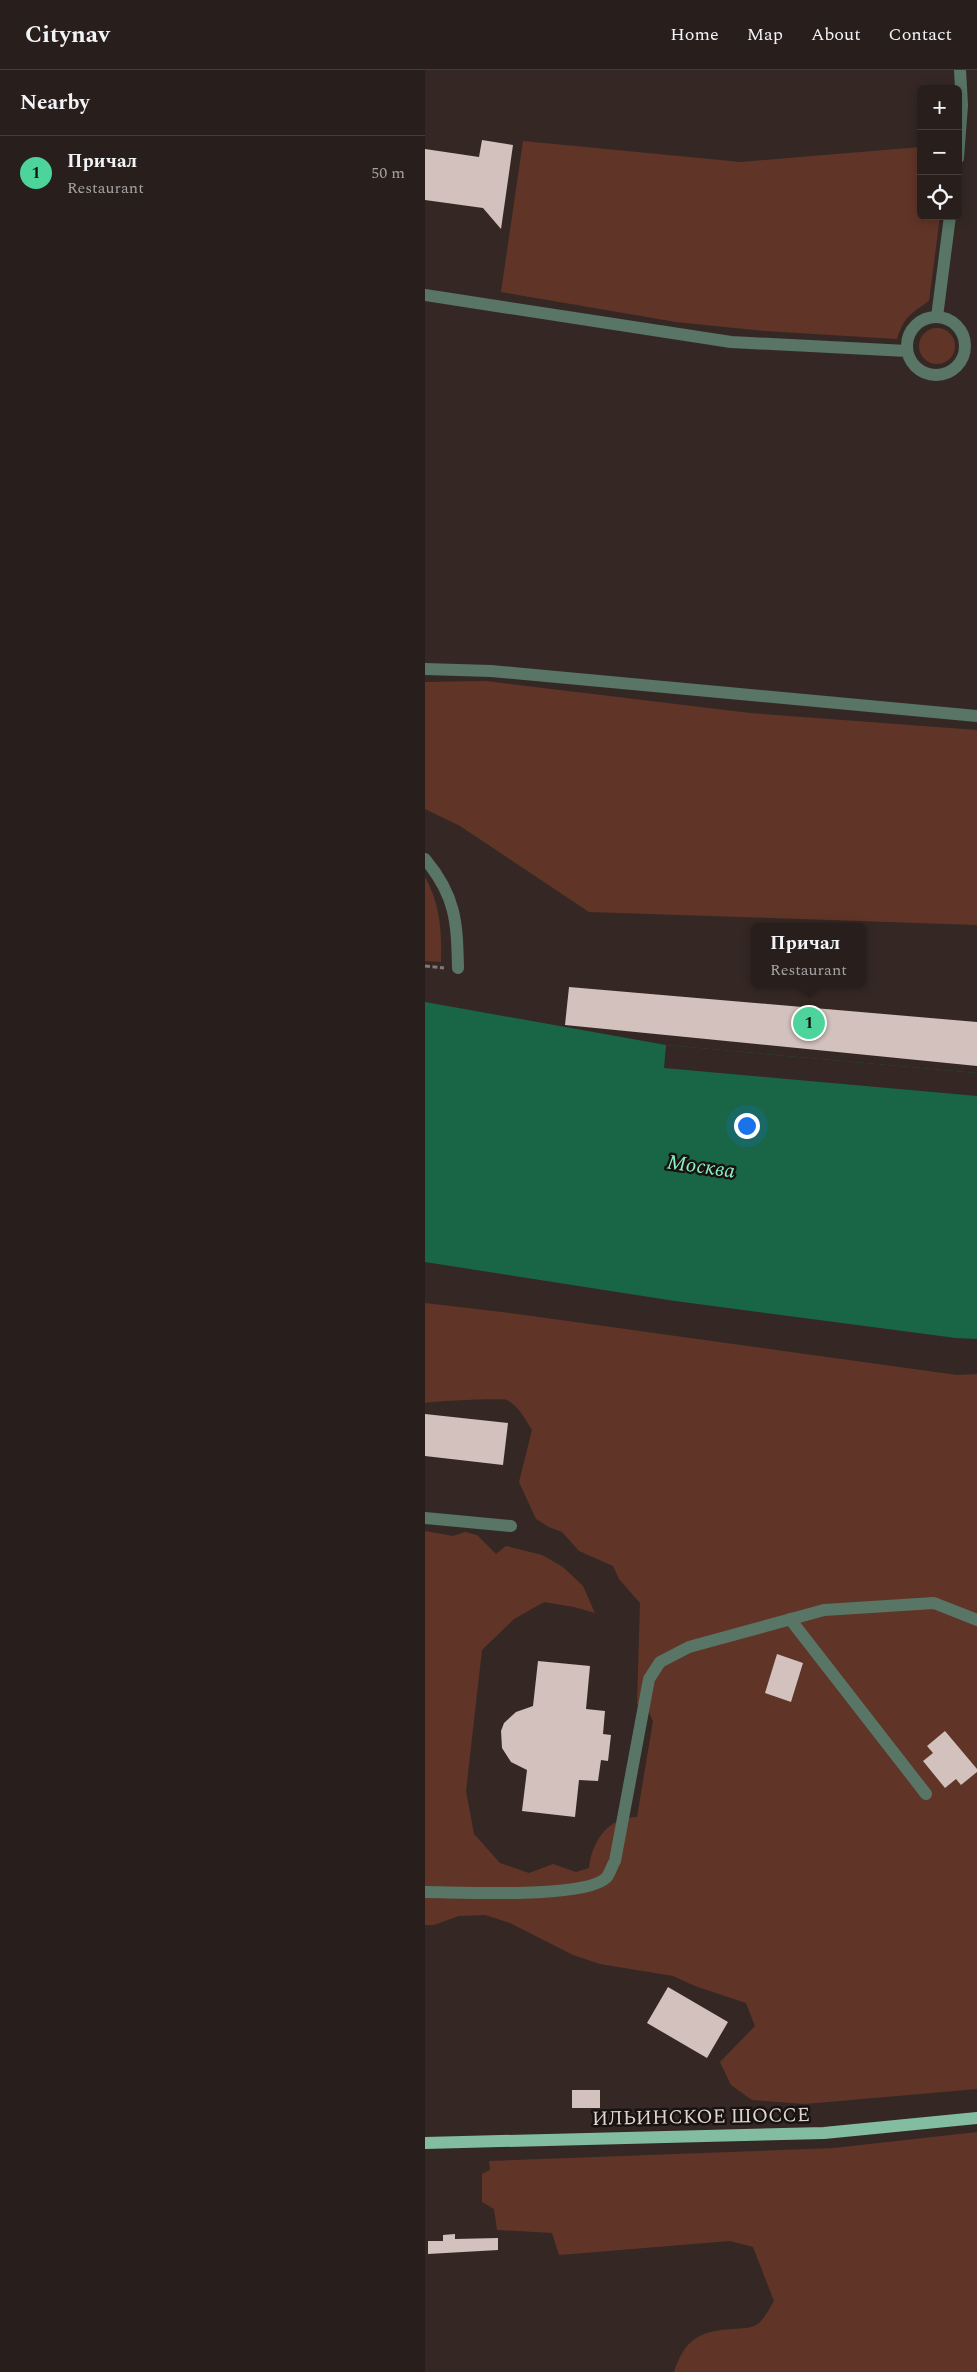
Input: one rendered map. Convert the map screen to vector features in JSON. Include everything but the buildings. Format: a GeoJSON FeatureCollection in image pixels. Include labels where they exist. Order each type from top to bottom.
{"type":"FeatureCollection","features":[{"type":"Feature","properties":{"kind":"main road","name":"ИЛЬИНСКОЕ ШОССЕ"},"geometry":{"type":"LineString","coordinates":[[425,2143],[824,2133],[977,2118]]}},
{"type":"Feature","properties":{"kind":"street"},"geometry":{"type":"LineString","coordinates":[[960,70],[960,130]]}},
{"type":"Feature","properties":{"kind":"street"},"geometry":{"type":"LineString","coordinates":[[937,316],[949,220]]}},
{"type":"Feature","properties":{"kind":"street"},"geometry":{"type":"LineString","coordinates":[[425,295],[731,342],[907,351]]}},
{"type":"Feature","properties":{"kind":"street"},"geometry":{"type":"LineString","coordinates":[[937,316],[954,322],[971,346],[953,371],[934,375],[916,368],[907,351],[907,340],[914,327],[927,318],[937,316]]}},
{"type":"Feature","properties":{"kind":"street"},"geometry":{"type":"LineString","coordinates":[[425,669],[491,670],[977,716]]}},
{"type":"Feature","properties":{"kind":"street"},"geometry":{"type":"LineString","coordinates":[[425,859],[445,888],[457,925],[458,968]]}},
{"type":"Feature","properties":{"kind":"street"},"geometry":{"type":"LineString","coordinates":[[425,1518],[511,1526]]}},
{"type":"Feature","properties":{"kind":"street"},"geometry":{"type":"LineString","coordinates":[[425,1892],[557,1892],[590,1885],[606,1878],[615,1860],[649,1679],[660,1662],[689,1647],[823,1610],[934,1603],[977,1620]]}},
{"type":"Feature","properties":{"kind":"street"},"geometry":{"type":"LineString","coordinates":[[790,1619],[926,1794]]}},
{"type":"Feature","properties":{"kind":"path"},"geometry":{"type":"LineString","coordinates":[[425,966],[458,968]]}},
{"type":"Feature","properties":{"kind":"shaded area"},"geometry":{"type":"Polygon","coordinates":[[[523,141],[741,162],[917,147],[917,220],[939,220],[929,301],[917,309],[905,321],[897,339],[765,331],[676,322],[501,292],[523,141]]]}},
{"type":"Feature","properties":{"kind":"shaded area"},"geometry":{"type":"Polygon","coordinates":[[[937,328],[944,329],[950,333],[954,339],[954,353],[950,359],[944,363],[937,364],[930,363],[924,359],[920,353],[919,346],[920,339],[924,333],[930,329],[937,328]]]}},
{"type":"Feature","properties":{"kind":"shaded area"},"geometry":{"type":"Polygon","coordinates":[[[486,681],[750,713],[977,730],[977,925],[589,912],[460,826],[425,809],[425,682],[486,681]]]}},
{"type":"Feature","properties":{"kind":"shaded area"},"geometry":{"type":"Polygon","coordinates":[[[425,877],[437,907],[441,940],[441,962],[425,961],[425,877]]]}},
{"type":"Feature","properties":{"kind":"shaded area"},"geometry":{"type":"Polygon","coordinates":[[[425,1303],[957,1375],[977,1374],[977,2089],[805,2104],[752,2100],[731,2085],[720,2062],[755,2026],[746,2003],[695,1986],[673,1976],[600,1964],[573,1955],[510,1923],[485,1915],[459,1916],[434,1925],[425,1925],[425,1531],[453,1536],[465,1532],[477,1535],[496,1554],[506,1546],[542,1555],[563,1567],[583,1586],[595,1613],[544,1602],[514,1619],[482,1650],[466,1791],[474,1834],[500,1863],[529,1873],[553,1864],[576,1872],[589,1868],[594,1849],[603,1832],[618,1821],[637,1817],[653,1721],[648,1710],[637,1704],[640,1603],[619,1579],[613,1566],[579,1551],[562,1532],[536,1519],[519,1482],[532,1430],[521,1414],[515,1406],[503,1399],[425,1403],[425,1303]]]}},
{"type":"Feature","properties":{"kind":"shaded area"},"geometry":{"type":"Polygon","coordinates":[[[977,2132],[977,2372],[674,2372],[683,2352],[695,2339],[711,2332],[753,2326],[759,2323],[774,2301],[753,2247],[730,2241],[559,2255],[552,2233],[497,2230],[494,2209],[482,2202],[482,2174],[490,2170],[489,2161],[834,2148],[977,2132]]]}},
{"type":"Feature","properties":{"kind":"water","name":"Москва"},"geometry":{"type":"Polygon","coordinates":[[[425,1002],[666,1045],[977,1073],[977,1339],[956,1338],[675,1301],[425,1262],[425,1002]]]}},
{"type":"Feature","properties":{"kind":"pier"},"geometry":{"type":"Polygon","coordinates":[[[666,1045],[977,1073],[977,1096],[664,1068],[666,1045]]]}},
{"type":"Feature","properties":{"kind":"place","name":"Причал"},"geometry":{"type":"Point","coordinates":[809,1023]}}]}
